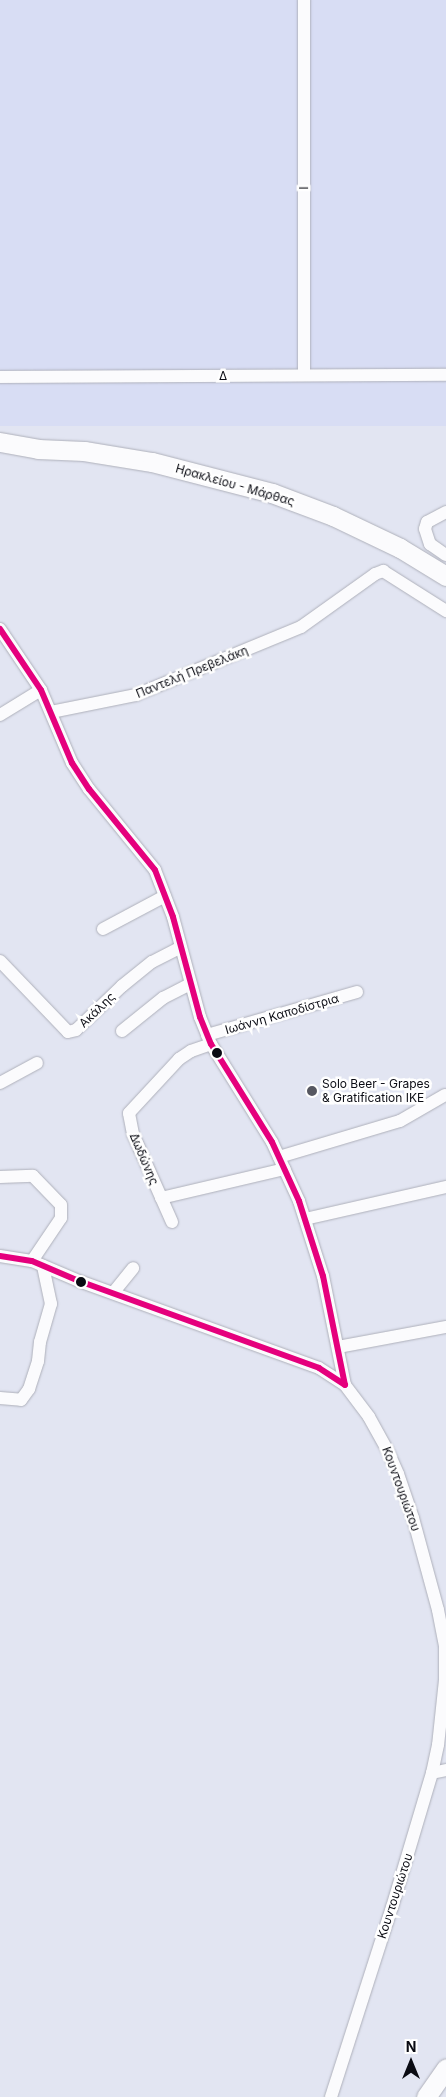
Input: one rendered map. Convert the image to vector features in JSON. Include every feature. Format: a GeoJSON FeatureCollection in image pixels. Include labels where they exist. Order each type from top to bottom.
{"type":"FeatureCollection","features":[{"type":"Feature","properties":{"kind":"main road","name":"Ηρακλείου - Μάρθας"},"geometry":{"type":"LineString","coordinates":[[0,442],[38,449],[84,451],[152,462],[272,493],[332,516],[400,548],[446,576]]}},
{"type":"Feature","properties":{"kind":"main road","name":"Ηρακλείου - Μάρθας"},"geometry":{"type":"LineString","coordinates":[[0,456],[38,449]]}},
{"type":"Feature","properties":{"kind":"main road"},"geometry":{"type":"LineString","coordinates":[[426,2097],[446,2068]]}},
{"type":"Feature","properties":{"kind":"street","name":"Ι"},"geometry":{"type":"LineString","coordinates":[[304,0],[304,376]]}},
{"type":"Feature","properties":{"kind":"street","name":"Δ"},"geometry":{"type":"LineString","coordinates":[[0,377],[446,374]]}},
{"type":"Feature","properties":{"kind":"street"},"geometry":{"type":"LineString","coordinates":[[446,512],[427,522],[425,529],[430,544],[446,555]]}},
{"type":"Feature","properties":{"kind":"street","name":"Παντελή Πρεβελάκη"},"geometry":{"type":"LineString","coordinates":[[51,712],[136,695],[301,628],[375,574],[383,572],[446,610]]}},
{"type":"Feature","properties":{"kind":"street","name":"Κουντουριώτου"},"geometry":{"type":"LineString","coordinates":[[1,634],[41,690],[72,763],[89,789],[155,870],[165,896],[209,1040],[260,1122],[285,1169],[324,1276],[346,1385],[383,1441],[398,1474],[413,1518],[438,1610],[446,1646],[446,1680],[438,1745],[432,1773],[392,1907],[331,2097]]}},
{"type":"Feature","properties":{"kind":"street"},"geometry":{"type":"LineString","coordinates":[[0,715],[41,690]]}},
{"type":"Feature","properties":{"kind":"street"},"geometry":{"type":"LineString","coordinates":[[104,930],[165,896]]}},
{"type":"Feature","properties":{"kind":"street","name":"Ακάλης"},"geometry":{"type":"LineString","coordinates":[[0,961],[68,1032],[76,1030],[122,986],[152,962],[180,948]]}},
{"type":"Feature","properties":{"kind":"street"},"geometry":{"type":"LineString","coordinates":[[122,1031],[163,998],[191,984]]}},
{"type":"Feature","properties":{"kind":"street","name":"Ιωάννη Καποδίστρια"},"geometry":{"type":"LineString","coordinates":[[209,1040],[357,992]]}},
{"type":"Feature","properties":{"kind":"street","name":"Δωδώνης"},"geometry":{"type":"LineString","coordinates":[[172,1222],[133,1134],[129,1113],[179,1060],[209,1040]]}},
{"type":"Feature","properties":{"kind":"street"},"geometry":{"type":"LineString","coordinates":[[0,1083],[37,1063]]}},
{"type":"Feature","properties":{"kind":"street"},"geometry":{"type":"LineString","coordinates":[[279,1157],[400,1121],[445,1095]]}},
{"type":"Feature","properties":{"kind":"street"},"geometry":{"type":"LineString","coordinates":[[161,1198],[285,1169]]}},
{"type":"Feature","properties":{"kind":"street"},"geometry":{"type":"LineString","coordinates":[[0,1177],[33,1176],[62,1204],[61,1218],[38,1263],[50,1304],[40,1342],[38,1361],[29,1389],[20,1400],[0,1398]]}},
{"type":"Feature","properties":{"kind":"street"},"geometry":{"type":"LineString","coordinates":[[304,1219],[446,1187]]}},
{"type":"Feature","properties":{"kind":"street"},"geometry":{"type":"LineString","coordinates":[[0,1256],[38,1263],[112,1293],[319,1368],[346,1385]]}},
{"type":"Feature","properties":{"kind":"street"},"geometry":{"type":"LineString","coordinates":[[112,1293],[133,1268]]}},
{"type":"Feature","properties":{"kind":"street"},"geometry":{"type":"LineString","coordinates":[[338,1347],[446,1327]]}},
{"type":"Feature","properties":{"kind":"street"},"geometry":{"type":"LineString","coordinates":[[432,1773],[446,1770]]}},
{"type":"Feature","properties":{"kind":"shaded area"},"geometry":{"type":"Polygon","coordinates":[[[0,0],[446,0],[446,426],[0,426],[0,0]]]}},
{"type":"Feature","properties":{"kind":"transit line"},"geometry":{"type":"LineString","coordinates":[[0,629],[41,690],[72,763],[89,789],[155,870],[173,917],[200,1017],[211,1044],[272,1142],[299,1201],[323,1276],[345,1385]]}},
{"type":"Feature","properties":{"kind":"transit line"},"geometry":{"type":"LineString","coordinates":[[0,1256],[32,1261],[79,1281],[319,1368],[345,1385]]}},
{"type":"Feature","properties":{"kind":"place","name":"Solo Beer - Grapes & Gratification IKE"},"geometry":{"type":"Point","coordinates":[312,1091]}}]}
